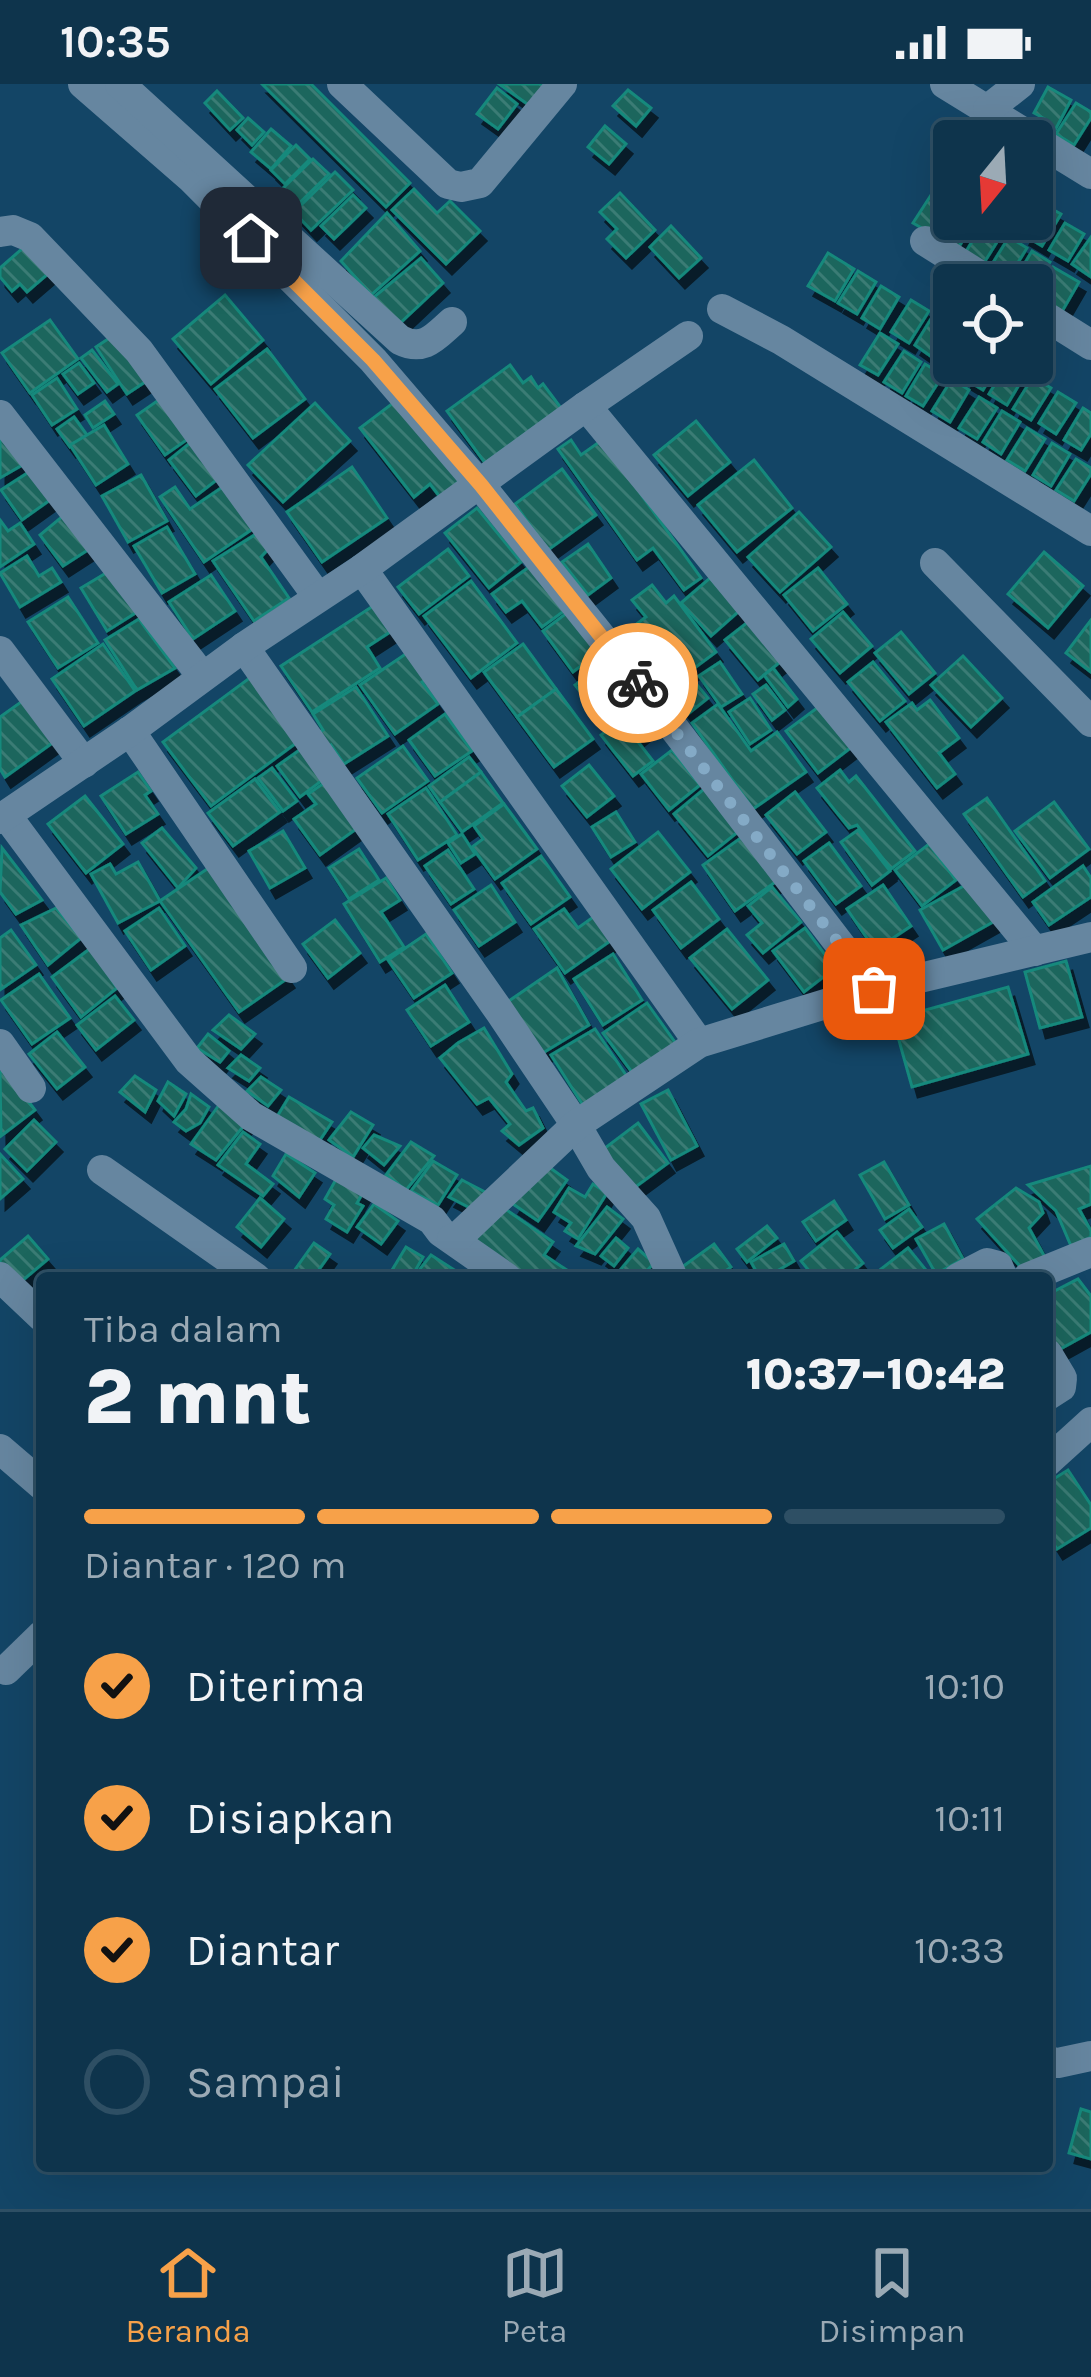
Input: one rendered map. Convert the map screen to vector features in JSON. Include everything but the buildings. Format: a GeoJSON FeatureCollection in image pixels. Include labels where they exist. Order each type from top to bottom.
{"type":"FeatureCollection","features":[{"type":"Feature","properties":{"kind":"street"},"geometry":{"type":"LineString","coordinates":[[83,84],[191,178],[356,344],[481,485],[874,989]]}},
{"type":"Feature","properties":{"kind":"street"},"geometry":{"type":"LineString","coordinates":[[120,84],[400,340],[424,345],[452,322]]}},
{"type":"Feature","properties":{"kind":"street"},"geometry":{"type":"LineString","coordinates":[[342,84],[448,184],[461,187],[480,183],[562,84]]}},
{"type":"Feature","properties":{"kind":"street"},"geometry":{"type":"LineString","coordinates":[[945,84],[1091,173]]}},
{"type":"Feature","properties":{"kind":"street"},"geometry":{"type":"LineString","coordinates":[[988,109],[1020,84]]}},
{"type":"Feature","properties":{"kind":"street"},"geometry":{"type":"LineString","coordinates":[[0,232],[13,230],[30,237],[139,351],[318,597]]}},
{"type":"Feature","properties":{"kind":"street"},"geometry":{"type":"LineString","coordinates":[[925,241],[962,264]]}},
{"type":"Feature","properties":{"kind":"street"},"geometry":{"type":"LineString","coordinates":[[722,309],[782,340],[1091,531]]}},
{"type":"Feature","properties":{"kind":"street"},"geometry":{"type":"LineString","coordinates":[[1053,321],[1091,345]]}},
{"type":"Feature","properties":{"kind":"street"},"geometry":{"type":"LineString","coordinates":[[499,1272],[441,1232],[432,1220],[251,1116],[189,1061],[3,817],[688,337]]}},
{"type":"Feature","properties":{"kind":"street"},"geometry":{"type":"LineString","coordinates":[[586,406],[1035,950]]}},
{"type":"Feature","properties":{"kind":"street"},"geometry":{"type":"LineString","coordinates":[[0,416],[202,676]]}},
{"type":"Feature","properties":{"kind":"street"},"geometry":{"type":"LineString","coordinates":[[934,563],[1091,722]]}},
{"type":"Feature","properties":{"kind":"street"},"geometry":{"type":"LineString","coordinates":[[362,569],[699,1043]]}},
{"type":"Feature","properties":{"kind":"street"},"geometry":{"type":"LineString","coordinates":[[244,647],[602,1168],[646,1217],[670,1272]]}},
{"type":"Feature","properties":{"kind":"street"},"geometry":{"type":"LineString","coordinates":[[0,651],[84,764]]}},
{"type":"Feature","properties":{"kind":"street"},"geometry":{"type":"LineString","coordinates":[[130,731],[292,968]]}},
{"type":"Feature","properties":{"kind":"street"},"geometry":{"type":"LineString","coordinates":[[452,1239],[576,1125],[699,1043],[874,989],[1091,937]]}},
{"type":"Feature","properties":{"kind":"street"},"geometry":{"type":"LineString","coordinates":[[0,1044],[31,1088]]}},
{"type":"Feature","properties":{"kind":"street"},"geometry":{"type":"LineString","coordinates":[[102,1170],[247,1272]]}},
{"type":"Feature","properties":{"kind":"street"},"geometry":{"type":"LineString","coordinates":[[1043,1272],[1091,1252]]}},
{"type":"Feature","properties":{"kind":"street"},"geometry":{"type":"LineString","coordinates":[[970,1272],[987,1263],[1001,1272]]}},
{"type":"Feature","properties":{"kind":"street"},"geometry":{"type":"LineString","coordinates":[[0,1277],[36,1311]]}},
{"type":"Feature","properties":{"kind":"street"},"geometry":{"type":"LineString","coordinates":[[1053,1363],[1062,1378],[1061,1387],[1053,1392]]}},
{"type":"Feature","properties":{"kind":"street"},"geometry":{"type":"LineString","coordinates":[[1053,1457],[1091,1423]]}},
{"type":"Feature","properties":{"kind":"street"},"geometry":{"type":"LineString","coordinates":[[0,1449],[36,1480]]}},
{"type":"Feature","properties":{"kind":"street"},"geometry":{"type":"LineString","coordinates":[[6,1670],[36,1640]]}},
{"type":"Feature","properties":{"kind":"street"},"geometry":{"type":"LineString","coordinates":[[1053,2062],[1091,2056]]}},
{"type":"Feature","properties":{"kind":"way so far"},"geometry":{"type":"LineString","coordinates":[[638,683],[874,989]]}},
{"type":"Feature","properties":{"kind":"route"},"geometry":{"type":"LineString","coordinates":[[251,238],[373,360],[481,485],[638,683]]}}]}
